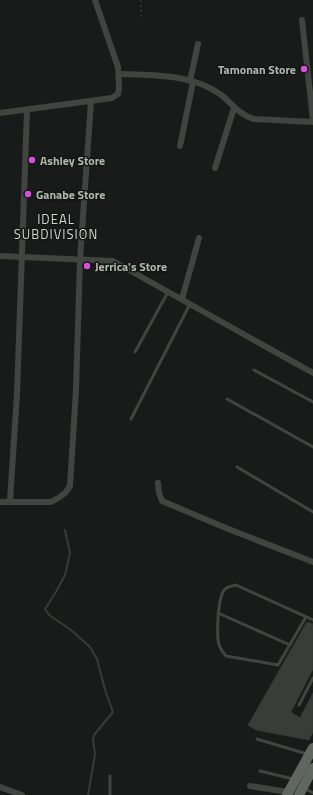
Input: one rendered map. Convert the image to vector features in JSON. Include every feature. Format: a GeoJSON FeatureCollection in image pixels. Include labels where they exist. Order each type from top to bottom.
{"type":"FeatureCollection","features":[{"type":"Feature","properties":{"kind":"highway"},"geometry":{"type":"LineString","coordinates":[[287,794],[312,752]]}},
{"type":"Feature","properties":{"kind":"highway"},"geometry":{"type":"LineString","coordinates":[[301,791],[313,768]]}},
{"type":"Feature","properties":{"kind":"street"},"geometry":{"type":"LineString","coordinates":[[0,113],[112,98],[117,96],[119,91],[119,74],[95,0]]}},
{"type":"Feature","properties":{"kind":"street"},"geometry":{"type":"LineString","coordinates":[[119,74],[162,75],[191,81],[220,94],[234,108],[254,119],[313,121],[302,20]]}},
{"type":"Feature","properties":{"kind":"street"},"geometry":{"type":"LineString","coordinates":[[180,146],[198,44]]}},
{"type":"Feature","properties":{"kind":"street"},"geometry":{"type":"LineString","coordinates":[[0,502],[51,502],[66,492],[70,486],[76,390],[80,260],[91,101]]}},
{"type":"Feature","properties":{"kind":"street"},"geometry":{"type":"LineString","coordinates":[[215,168],[234,108]]}},
{"type":"Feature","properties":{"kind":"street"},"geometry":{"type":"LineString","coordinates":[[10,501],[17,394],[27,110]]}},
{"type":"Feature","properties":{"kind":"street"},"geometry":{"type":"LineString","coordinates":[[182,299],[199,238]]}},
{"type":"Feature","properties":{"kind":"street"},"geometry":{"type":"LineString","coordinates":[[0,256],[113,261],[313,373]]}},
{"type":"Feature","properties":{"kind":"street"},"geometry":{"type":"LineString","coordinates":[[158,483],[162,501],[313,562]]}},
{"type":"Feature","properties":{"kind":"street"},"geometry":{"type":"LineString","coordinates":[[250,786],[287,794]]}},
{"type":"Feature","properties":{"kind":"street"},"geometry":{"type":"LineString","coordinates":[[0,787],[22,795]]}},
{"type":"Feature","properties":{"kind":"lane"},"geometry":{"type":"LineString","coordinates":[[135,352],[168,292]]}},
{"type":"Feature","properties":{"kind":"lane"},"geometry":{"type":"LineString","coordinates":[[131,419],[190,304]]}},
{"type":"Feature","properties":{"kind":"lane"},"geometry":{"type":"LineString","coordinates":[[254,370],[313,402]]}},
{"type":"Feature","properties":{"kind":"lane"},"geometry":{"type":"LineString","coordinates":[[228,399],[313,447]]}},
{"type":"Feature","properties":{"kind":"lane"},"geometry":{"type":"LineString","coordinates":[[236,467],[313,512]]}},
{"type":"Feature","properties":{"kind":"lane"},"geometry":{"type":"LineString","coordinates":[[306,617],[278,665],[226,656],[221,650],[218,640],[218,613],[223,592],[228,587],[236,585],[313,620]]}},
{"type":"Feature","properties":{"kind":"lane"},"geometry":{"type":"LineString","coordinates":[[218,613],[290,646]]}},
{"type":"Feature","properties":{"kind":"lane"},"geometry":{"type":"LineString","coordinates":[[299,705],[313,678]]}},
{"type":"Feature","properties":{"kind":"lane"},"geometry":{"type":"LineString","coordinates":[[257,739],[312,752]]}},
{"type":"Feature","properties":{"kind":"lane"},"geometry":{"type":"LineString","coordinates":[[260,771],[295,780]]}},
{"type":"Feature","properties":{"kind":"lane"},"geometry":{"type":"LineString","coordinates":[[110,776],[110,795]]}},
{"type":"Feature","properties":{"kind":"lane"},"geometry":{"type":"LineString","coordinates":[[301,791],[313,793]]}},
{"type":"Feature","properties":{"kind":"path"},"geometry":{"type":"LineString","coordinates":[[141,0],[141,20]]}},
{"type":"Feature","properties":{"kind":"building"},"geometry":{"type":"Polygon","coordinates":[[[307,622],[313,624],[313,669],[291,712],[300,718],[313,693],[313,732],[309,740],[256,730],[248,725],[307,622]]]}},
{"type":"Feature","properties":{"kind":"waterway"},"geometry":{"type":"LineString","coordinates":[[65,530],[70,553],[65,575],[45,609],[49,615],[71,630],[90,647],[97,659],[105,690],[113,712],[94,735],[93,740],[95,754],[88,795]]}},
{"type":"Feature","properties":{"kind":"place","name":"Tamonan Store"},"geometry":{"type":"Point","coordinates":[304,69]}},
{"type":"Feature","properties":{"kind":"place","name":"Ashley Store"},"geometry":{"type":"Point","coordinates":[32,160]}},
{"type":"Feature","properties":{"kind":"place","name":"Ganabe Store"},"geometry":{"type":"Point","coordinates":[28,194]}},
{"type":"Feature","properties":{"kind":"place","name":"Jerrica's Store"},"geometry":{"type":"Point","coordinates":[87,266]}},
{"type":"Feature","properties":{"kind":"district","name":"IDEAL SUBDIVISION"},"geometry":{"type":"Point","coordinates":[56,226]}}]}
